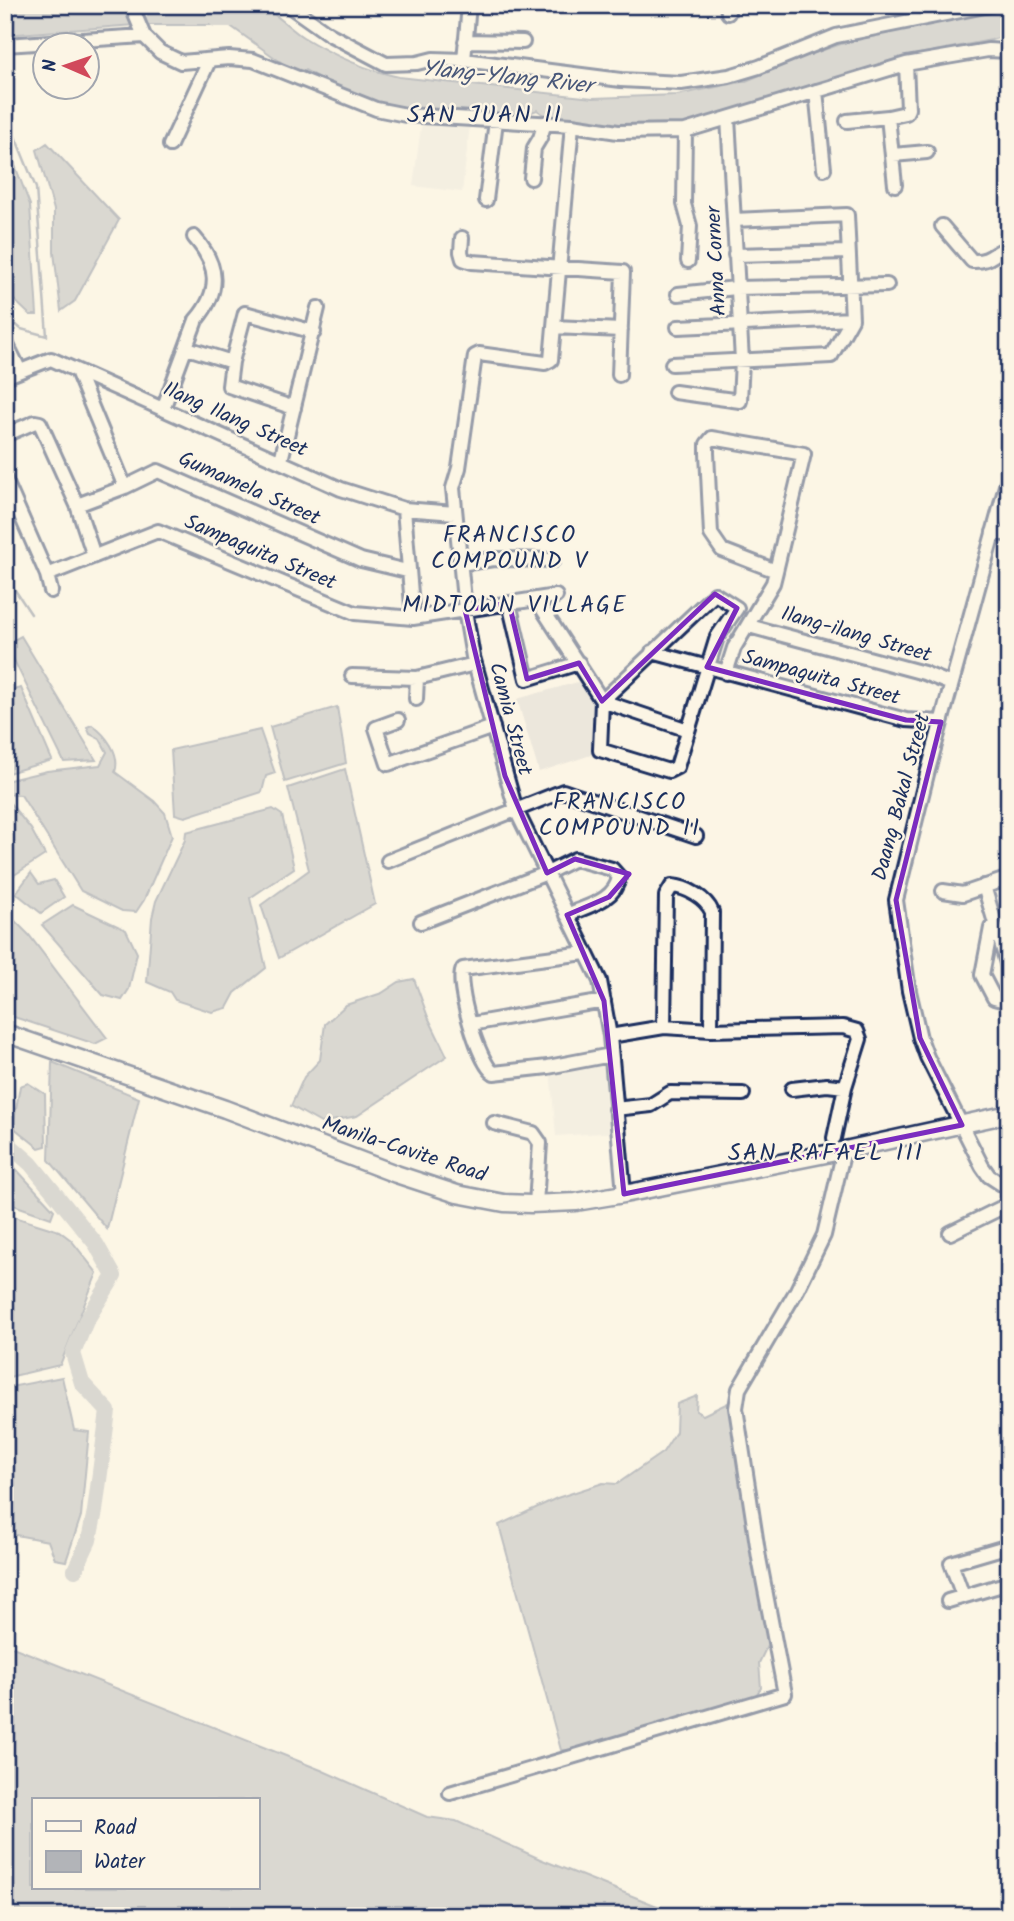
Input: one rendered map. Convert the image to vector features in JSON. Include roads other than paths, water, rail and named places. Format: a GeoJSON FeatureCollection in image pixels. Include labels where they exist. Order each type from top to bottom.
{"type":"FeatureCollection","features":[{"type":"Feature","properties":{"kind":"main road","name":"Manila-Cavite Road"},"geometry":{"type":"LineString","coordinates":[[5,1033],[231,1111],[420,1182],[478,1199],[536,1204],[576,1202],[624,1194],[835,1147],[1009,1114]]}},
{"type":"Feature","properties":{"kind":"street"},"geometry":{"type":"LineString","coordinates":[[131,5],[142,33],[160,52],[181,62],[229,58],[253,60],[376,109],[406,115],[572,125],[618,132],[685,131],[906,64],[988,50],[1009,51]]}},
{"type":"Feature","properties":{"kind":"street"},"geometry":{"type":"LineString","coordinates":[[288,5],[329,34],[386,64],[417,63],[433,59],[464,60],[621,80],[698,82],[759,67],[836,36],[990,5]]}},
{"type":"Feature","properties":{"kind":"street"},"geometry":{"type":"LineString","coordinates":[[464,60],[468,5]]}},
{"type":"Feature","properties":{"kind":"street"},"geometry":{"type":"LineString","coordinates":[[5,45],[142,33]]}},
{"type":"Feature","properties":{"kind":"street"},"geometry":{"type":"LineString","coordinates":[[466,41],[523,42]]}},
{"type":"Feature","properties":{"kind":"street"},"geometry":{"type":"LineString","coordinates":[[170,145],[209,61]]}},
{"type":"Feature","properties":{"kind":"street"},"geometry":{"type":"LineString","coordinates":[[846,121],[906,113],[906,64]]}},
{"type":"Feature","properties":{"kind":"street"},"geometry":{"type":"LineString","coordinates":[[816,91],[824,169]]}},
{"type":"Feature","properties":{"kind":"street"},"geometry":{"type":"LineString","coordinates":[[888,117],[895,185]]}},
{"type":"Feature","properties":{"kind":"street","name":"Anna Corner"},"geometry":{"type":"LineString","coordinates":[[675,392],[740,401],[742,360],[728,118]]}},
{"type":"Feature","properties":{"kind":"street"},"geometry":{"type":"LineString","coordinates":[[486,200],[495,121]]}},
{"type":"Feature","properties":{"kind":"street"},"geometry":{"type":"LineString","coordinates":[[531,177],[534,148],[545,123]]}},
{"type":"Feature","properties":{"kind":"street"},"geometry":{"type":"LineString","coordinates":[[572,125],[554,327],[621,330]]}},
{"type":"Feature","properties":{"kind":"street"},"geometry":{"type":"LineString","coordinates":[[685,131],[684,204],[690,226],[688,261]]}},
{"type":"Feature","properties":{"kind":"street"},"geometry":{"type":"LineString","coordinates":[[893,155],[927,152]]}},
{"type":"Feature","properties":{"kind":"street"},"geometry":{"type":"LineString","coordinates":[[672,364],[831,356],[852,319],[847,215],[734,220]]}},
{"type":"Feature","properties":{"kind":"street"},"geometry":{"type":"LineString","coordinates":[[942,226],[972,261],[990,259],[1009,248]]}},
{"type":"Feature","properties":{"kind":"street"},"geometry":{"type":"LineString","coordinates":[[163,409],[196,320],[206,309],[213,292],[214,268],[206,251],[194,237]]}},
{"type":"Feature","properties":{"kind":"street"},"geometry":{"type":"LineString","coordinates":[[462,238],[461,252],[464,259],[472,262],[623,272],[619,375]]}},
{"type":"Feature","properties":{"kind":"street"},"geometry":{"type":"LineString","coordinates":[[735,255],[848,252]]}},
{"type":"Feature","properties":{"kind":"street"},"geometry":{"type":"LineString","coordinates":[[678,294],[736,288],[887,285]]}},
{"type":"Feature","properties":{"kind":"street"},"geometry":{"type":"LineString","coordinates":[[281,460],[318,308]]}},
{"type":"Feature","properties":{"kind":"street"},"geometry":{"type":"LineString","coordinates":[[295,408],[229,386],[232,362],[245,313],[314,332]]}},
{"type":"Feature","properties":{"kind":"street"},"geometry":{"type":"LineString","coordinates":[[678,327],[852,319]]}},
{"type":"Feature","properties":{"kind":"street","name":"Camia Street"},"geometry":{"type":"LineString","coordinates":[[554,327],[551,360],[545,363],[479,354],[475,356],[459,468],[453,488],[455,513],[465,610],[475,664],[516,810],[600,981],[610,1036],[624,1194]]}},
{"type":"Feature","properties":{"kind":"street"},"geometry":{"type":"LineString","coordinates":[[5,341],[20,371]]}},
{"type":"Feature","properties":{"kind":"street"},"geometry":{"type":"LineString","coordinates":[[187,348],[232,362]]}},
{"type":"Feature","properties":{"kind":"street","name":"Ilang Ilang Street"},"geometry":{"type":"LineString","coordinates":[[5,377],[51,359],[341,489],[404,509],[455,513]]}},
{"type":"Feature","properties":{"kind":"street"},"geometry":{"type":"LineString","coordinates":[[77,371],[125,487]]}},
{"type":"Feature","properties":{"kind":"street"},"geometry":{"type":"LineString","coordinates":[[5,435],[35,422],[40,423],[77,505],[94,556]]}},
{"type":"Feature","properties":{"kind":"street"},"geometry":{"type":"LineString","coordinates":[[726,673],[734,648],[773,583],[776,571],[804,454],[712,439],[708,443],[707,453],[711,534],[722,550],[776,571]]}},
{"type":"Feature","properties":{"kind":"street","name":"Gumamela Street"},"geometry":{"type":"LineString","coordinates":[[77,505],[158,471],[361,560],[407,571]]}},
{"type":"Feature","properties":{"kind":"street","name":"Daang Bakal Street"},"geometry":{"type":"LineString","coordinates":[[1009,475],[999,526],[951,684],[896,900],[904,964],[920,1038],[927,1057],[982,1166],[989,1176],[1009,1189]]}},
{"type":"Feature","properties":{"kind":"street"},"geometry":{"type":"LineString","coordinates":[[5,478],[47,575],[51,591]]}},
{"type":"Feature","properties":{"kind":"street"},"geometry":{"type":"LineString","coordinates":[[404,509],[407,571],[413,618]]}},
{"type":"Feature","properties":{"kind":"street"},"geometry":{"type":"LineString","coordinates":[[999,526],[1009,535]]}},
{"type":"Feature","properties":{"kind":"street","name":"Sampaguita Street"},"geometry":{"type":"LineString","coordinates":[[47,575],[158,531],[355,613],[413,618],[556,596]]}},
{"type":"Feature","properties":{"kind":"street"},"geometry":{"type":"LineString","coordinates":[[460,564],[494,559],[553,560]]}},
{"type":"Feature","properties":{"kind":"street"},"geometry":{"type":"LineString","coordinates":[[536,599],[602,701],[600,750],[674,771],[717,637],[737,608],[715,594],[602,701]]}},
{"type":"Feature","properties":{"kind":"street"},"geometry":{"type":"LineString","coordinates":[[509,603],[527,679],[579,663]]}},
{"type":"Feature","properties":{"kind":"street","name":"Ilang-ilang Street"},"geometry":{"type":"LineString","coordinates":[[749,626],[924,673],[951,684]]}},
{"type":"Feature","properties":{"kind":"street","name":"Sampaguita Street"},"geometry":{"type":"LineString","coordinates":[[652,652],[906,720],[941,722]]}},
{"type":"Feature","properties":{"kind":"street"},"geometry":{"type":"LineString","coordinates":[[352,676],[417,678],[475,664]]}},
{"type":"Feature","properties":{"kind":"street"},"geometry":{"type":"LineString","coordinates":[[416,699],[417,678]]}},
{"type":"Feature","properties":{"kind":"street"},"geometry":{"type":"LineString","coordinates":[[602,701],[688,730]]}},
{"type":"Feature","properties":{"kind":"street"},"geometry":{"type":"LineString","coordinates":[[398,720],[376,728],[388,764],[493,727]]}},
{"type":"Feature","properties":{"kind":"street"},"geometry":{"type":"LineString","coordinates":[[387,861],[564,792],[696,836]]}},
{"type":"Feature","properties":{"kind":"street"},"geometry":{"type":"LineString","coordinates":[[421,922],[547,873],[575,859],[612,869],[619,877],[617,887],[609,897],[567,915]]}},
{"type":"Feature","properties":{"kind":"street"},"geometry":{"type":"LineString","coordinates":[[943,891],[963,894],[1009,878]]}},
{"type":"Feature","properties":{"kind":"street"},"geometry":{"type":"LineString","coordinates":[[664,1027],[666,895],[672,886],[678,886],[686,888],[709,904],[712,912],[710,1030]]}},
{"type":"Feature","properties":{"kind":"street"},"geometry":{"type":"LineString","coordinates":[[984,887],[1009,970]]}},
{"type":"Feature","properties":{"kind":"street"},"geometry":{"type":"LineString","coordinates":[[996,926],[991,928],[988,935],[982,975],[995,998],[1009,1002]]}},
{"type":"Feature","properties":{"kind":"street"},"geometry":{"type":"LineString","coordinates":[[585,953],[463,969],[460,978],[471,1024],[481,1058],[488,1070],[494,1073],[548,1067],[611,1055]]}},
{"type":"Feature","properties":{"kind":"street"},"geometry":{"type":"LineString","coordinates":[[471,1024],[604,1001]]}},
{"type":"Feature","properties":{"kind":"street"},"geometry":{"type":"LineString","coordinates":[[450,1793],[785,1694],[759,1558],[736,1408],[739,1389],[797,1290],[824,1235],[845,1087],[860,1039],[857,1031],[843,1027],[710,1030],[664,1027],[610,1036]]}},
{"type":"Feature","properties":{"kind":"street"},"geometry":{"type":"LineString","coordinates":[[792,1089],[845,1087]]}},
{"type":"Feature","properties":{"kind":"street"},"geometry":{"type":"LineString","coordinates":[[615,1109],[653,1105],[670,1093],[743,1094]]}},
{"type":"Feature","properties":{"kind":"street"},"geometry":{"type":"LineString","coordinates":[[494,1123],[533,1133],[540,1143],[536,1204]]}},
{"type":"Feature","properties":{"kind":"street"},"geometry":{"type":"LineString","coordinates":[[950,1233],[1009,1204]]}},
{"type":"Feature","properties":{"kind":"street"},"geometry":{"type":"LineString","coordinates":[[964,1597],[951,1563],[1009,1546]]}},
{"type":"Feature","properties":{"kind":"street"},"geometry":{"type":"LineString","coordinates":[[948,1601],[1009,1583]]}},
{"type":"Feature","properties":{"kind":"water"},"geometry":{"type":"Polygon","coordinates":[[[24,5],[250,5],[233,24],[248,19],[252,5],[259,6],[325,49],[387,74],[593,98],[677,95],[746,81],[841,44],[935,20],[1009,7],[1009,35],[899,58],[693,124],[623,127],[565,120],[537,110],[526,114],[414,109],[352,97],[305,70],[296,71],[285,65],[229,25],[135,25],[5,35],[5,8],[24,5]]]}},
{"type":"Feature","properties":{"kind":"water"},"geometry":{"type":"Polygon","coordinates":[[[5,139],[30,205],[37,315],[30,315],[10,296],[5,298],[5,139]]]}},
{"type":"Feature","properties":{"kind":"water"},"geometry":{"type":"Polygon","coordinates":[[[47,143],[119,220],[75,301],[61,311],[54,252],[54,210],[37,150],[47,143]]]}},
{"type":"Feature","properties":{"kind":"water"},"geometry":{"type":"Polygon","coordinates":[[[21,636],[96,760],[64,762],[6,644],[21,636]]]}},
{"type":"Feature","properties":{"kind":"water"},"geometry":{"type":"Polygon","coordinates":[[[21,688],[52,760],[5,774],[5,692],[21,688]]]}},
{"type":"Feature","properties":{"kind":"water"},"geometry":{"type":"Polygon","coordinates":[[[337,707],[346,763],[285,782],[270,727],[337,707]]]}},
{"type":"Feature","properties":{"kind":"water"},"geometry":{"type":"Polygon","coordinates":[[[92,725],[114,752],[115,772],[154,801],[165,813],[172,836],[136,912],[122,911],[81,891],[21,795],[5,794],[5,781],[47,771],[100,765],[107,752],[100,739],[90,734],[87,727],[92,725]]]}},
{"type":"Feature","properties":{"kind":"water"},"geometry":{"type":"Polygon","coordinates":[[[260,730],[275,773],[266,776],[262,792],[185,817],[175,814],[171,750],[260,730]]]}},
{"type":"Feature","properties":{"kind":"water"},"geometry":{"type":"Polygon","coordinates":[[[345,769],[375,904],[279,958],[261,905],[309,870],[288,788],[345,769]]]}},
{"type":"Feature","properties":{"kind":"water"},"geometry":{"type":"Polygon","coordinates":[[[9,802],[31,829],[45,855],[5,881],[5,804],[9,802]]]}},
{"type":"Feature","properties":{"kind":"water"},"geometry":{"type":"Polygon","coordinates":[[[273,809],[282,815],[294,868],[250,898],[266,968],[235,993],[227,1008],[212,1012],[175,1000],[170,992],[147,982],[156,901],[185,840],[186,832],[273,809]]]}},
{"type":"Feature","properties":{"kind":"water"},"geometry":{"type":"Polygon","coordinates":[[[31,873],[39,884],[54,880],[64,897],[41,913],[16,893],[31,873]]]}},
{"type":"Feature","properties":{"kind":"water"},"geometry":{"type":"Polygon","coordinates":[[[73,905],[126,930],[137,953],[129,989],[122,1000],[103,995],[42,925],[73,905]]]}},
{"type":"Feature","properties":{"kind":"water"},"geometry":{"type":"Polygon","coordinates":[[[5,911],[29,935],[107,1038],[95,1044],[5,1014],[5,911]]]}},
{"type":"Feature","properties":{"kind":"water"},"geometry":{"type":"Polygon","coordinates":[[[414,979],[428,1017],[447,1056],[357,1116],[321,1123],[291,1106],[304,1077],[320,1060],[325,1024],[346,1005],[382,993],[399,982],[414,979]]]}},
{"type":"Feature","properties":{"kind":"water"},"geometry":{"type":"Polygon","coordinates":[[[52,1062],[139,1098],[107,1229],[49,1160],[52,1062]]]}},
{"type":"Feature","properties":{"kind":"water"},"geometry":{"type":"Polygon","coordinates":[[[28,1083],[45,1094],[46,1146],[39,1148],[13,1127],[20,1086],[28,1083]]]}},
{"type":"Feature","properties":{"kind":"water"},"geometry":{"type":"Polygon","coordinates":[[[5,1157],[54,1210],[51,1218],[5,1202],[5,1157]]]}},
{"type":"Feature","properties":{"kind":"water"},"geometry":{"type":"Polygon","coordinates":[[[5,1214],[59,1231],[71,1240],[97,1273],[60,1365],[5,1378],[5,1214]]]}},
{"type":"Feature","properties":{"kind":"water"},"geometry":{"type":"Polygon","coordinates":[[[62,1377],[74,1430],[89,1432],[81,1516],[66,1561],[55,1559],[48,1541],[5,1533],[5,1388],[62,1377]]]}},
{"type":"Feature","properties":{"kind":"water"},"geometry":{"type":"Polygon","coordinates":[[[697,1396],[696,1411],[703,1415],[728,1403],[768,1644],[759,1663],[761,1688],[755,1696],[570,1750],[561,1750],[499,1525],[557,1498],[603,1483],[617,1484],[663,1452],[676,1432],[677,1404],[697,1396]]]}},
{"type":"Feature","properties":{"kind":"water"},"geometry":{"type":"Polygon","coordinates":[[[5,1644],[321,1770],[427,1817],[456,1821],[540,1859],[682,1916],[5,1916],[5,1644]]]}},
{"type":"Feature","properties":{"kind":"waterway","name":"Ylang-Ylang River"},"geometry":{"type":"LineString","coordinates":[[216,19],[248,19],[264,29]]}},
{"type":"Feature","properties":{"kind":"waterway"},"geometry":{"type":"LineString","coordinates":[[5,103],[12,129],[36,188],[47,336],[21,329],[5,315]]}},
{"type":"Feature","properties":{"kind":"waterway"},"geometry":{"type":"LineString","coordinates":[[5,575],[31,614]]}},
{"type":"Feature","properties":{"kind":"waterway"},"geometry":{"type":"LineString","coordinates":[[5,1141],[31,1164],[96,1244],[114,1276],[86,1321],[73,1353],[82,1383],[108,1411],[89,1540],[75,1570]]}},
{"type":"Feature","properties":{"kind":"district","name":"SAN JUAN II"},"geometry":{"type":"Point","coordinates":[485,115]}},
{"type":"Feature","properties":{"kind":"district","name":"FRANCISCO COMPOUND V"},"geometry":{"type":"Point","coordinates":[510,549]}},
{"type":"Feature","properties":{"kind":"district","name":"MIDTOWN VILLAGE"},"geometry":{"type":"Point","coordinates":[515,606]}},
{"type":"Feature","properties":{"kind":"district","name":"FRANCISCO COMPOUND II"},"geometry":{"type":"Point","coordinates":[620,816]}},
{"type":"Feature","properties":{"kind":"district","name":"SAN RAFAEL III"},"geometry":{"type":"Point","coordinates":[826,1153]}}]}
